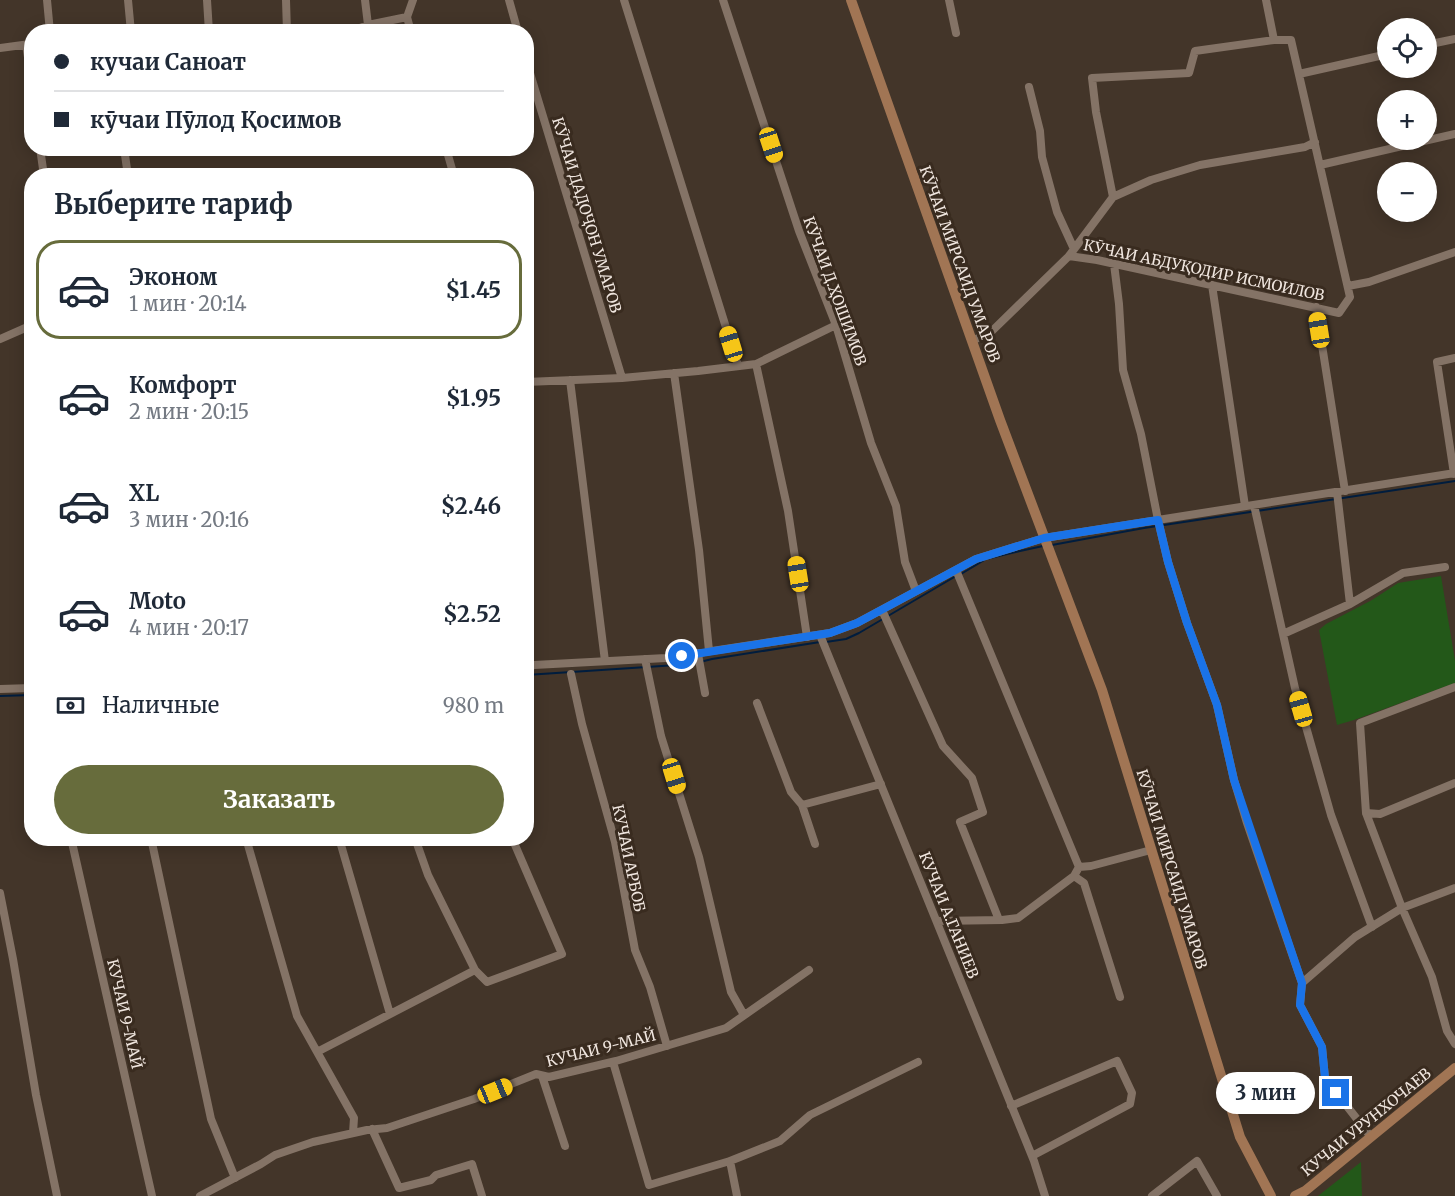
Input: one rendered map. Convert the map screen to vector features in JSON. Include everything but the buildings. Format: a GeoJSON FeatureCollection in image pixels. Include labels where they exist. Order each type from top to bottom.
{"type":"FeatureCollection","features":[{"type":"Feature","properties":{"kind":"street"},"geometry":{"type":"LineString","coordinates":[[47,0],[49,24]]}},
{"type":"Feature","properties":{"kind":"street"},"geometry":{"type":"LineString","coordinates":[[128,0],[130,24]]}},
{"type":"Feature","properties":{"kind":"street"},"geometry":{"type":"LineString","coordinates":[[207,0],[208,24]]}},
{"type":"Feature","properties":{"kind":"street"},"geometry":{"type":"LineString","coordinates":[[286,0],[287,24]]}},
{"type":"Feature","properties":{"kind":"street"},"geometry":{"type":"LineString","coordinates":[[365,0],[368,24]]}},
{"type":"Feature","properties":{"kind":"street"},"geometry":{"type":"LineString","coordinates":[[409,24],[407,17],[413,0]]}},
{"type":"Feature","properties":{"kind":"street"},"geometry":{"type":"LineString","coordinates":[[509,0],[516,24]]}},
{"type":"Feature","properties":{"kind":"street"},"geometry":{"type":"LineString","coordinates":[[624,0],[738,366]]}},
{"type":"Feature","properties":{"kind":"street","name":"КӮЧАИ Д.ҲОШИМОВ"},"geometry":{"type":"LineString","coordinates":[[723,0],[799,231],[836,325],[871,443],[896,506],[905,562],[916,591]]}},
{"type":"Feature","properties":{"kind":"street","name":"КӮЧАИ МИРСАИД УМАРОВ"},"geometry":{"type":"LineString","coordinates":[[851,0],[972,341],[1102,690],[1240,1137],[1271,1196]]}},
{"type":"Feature","properties":{"kind":"street"},"geometry":{"type":"LineString","coordinates":[[950,0],[956,33]]}},
{"type":"Feature","properties":{"kind":"street"},"geometry":{"type":"LineString","coordinates":[[1113,197],[1096,112],[1092,78],[1189,73],[1195,51],[1274,40],[1266,0]]}},
{"type":"Feature","properties":{"kind":"street"},"geometry":{"type":"LineString","coordinates":[[373,24],[407,17]]}},
{"type":"Feature","properties":{"kind":"street"},"geometry":{"type":"LineString","coordinates":[[1437,43],[1455,39]]}},
{"type":"Feature","properties":{"kind":"street","name":"КӮЧАИ АБДУҚОДИР ИСМОИЛОВ"},"geometry":{"type":"LineString","coordinates":[[1071,252],[1114,264],[1339,313],[1350,297],[1291,40],[1274,40]]}},
{"type":"Feature","properties":{"kind":"street"},"geometry":{"type":"LineString","coordinates":[[0,48],[24,45]]}},
{"type":"Feature","properties":{"kind":"street"},"geometry":{"type":"LineString","coordinates":[[1299,74],[1377,56]]}},
{"type":"Feature","properties":{"kind":"street","name":"КӮЧАИ ДАДОҶОН УМАРОВ"},"geometry":{"type":"LineString","coordinates":[[534,86],[622,378]]}},
{"type":"Feature","properties":{"kind":"street"},"geometry":{"type":"LineString","coordinates":[[1029,87],[1040,131],[1042,156],[1057,212],[1071,252]]}},
{"type":"Feature","properties":{"kind":"street"},"geometry":{"type":"LineString","coordinates":[[1320,165],[1455,134]]}},
{"type":"Feature","properties":{"kind":"street","name":"КӮЧАИ АБДУҚОДИР ИСМОИЛОВ"},"geometry":{"type":"LineString","coordinates":[[972,341],[992,331],[1071,252],[1113,197],[1151,180],[1200,165],[1305,147],[1315,142]]}},
{"type":"Feature","properties":{"kind":"street","name":"КӮЧАИ АБДУҚОДИР ИСМОИЛОВ"},"geometry":{"type":"LineString","coordinates":[[1348,286],[1369,282],[1455,252]]}},
{"type":"Feature","properties":{"kind":"street"},"geometry":{"type":"LineString","coordinates":[[1114,264],[1123,370],[1141,434],[1168,562],[1217,705],[1234,780],[1244,812],[1302,983],[1300,1005],[1322,1047],[1325,1078],[1371,1137]]}},
{"type":"Feature","properties":{"kind":"street"},"geometry":{"type":"LineString","coordinates":[[1212,285],[1245,506]]}},
{"type":"Feature","properties":{"kind":"street"},"geometry":{"type":"LineString","coordinates":[[1316,308],[1341,491],[1350,604]]}},
{"type":"Feature","properties":{"kind":"street"},"geometry":{"type":"LineString","coordinates":[[534,382],[674,374],[756,364],[836,325]]}},
{"type":"Feature","properties":{"kind":"street"},"geometry":{"type":"LineString","coordinates":[[0,339],[24,328]]}},
{"type":"Feature","properties":{"kind":"street"},"geometry":{"type":"LineString","coordinates":[[534,664],[605,661],[646,665],[700,660],[709,651],[807,637],[822,640],[830,633],[884,615],[916,591],[958,573],[976,559],[1046,543],[1159,524],[1245,506],[1255,509],[1341,491],[1455,473],[1437,362],[1455,358]]}},
{"type":"Feature","properties":{"kind":"street"},"geometry":{"type":"LineString","coordinates":[[756,364],[788,511],[807,637]]}},
{"type":"Feature","properties":{"kind":"street"},"geometry":{"type":"LineString","coordinates":[[674,374],[699,550],[709,651]]}},
{"type":"Feature","properties":{"kind":"street"},"geometry":{"type":"LineString","coordinates":[[570,380],[605,661]]}},
{"type":"Feature","properties":{"kind":"street"},"geometry":{"type":"LineString","coordinates":[[1255,509],[1295,688],[1331,815],[1372,927]]}},
{"type":"Feature","properties":{"kind":"street"},"geometry":{"type":"LineString","coordinates":[[1283,634],[1350,604],[1403,573],[1445,567]]}},
{"type":"Feature","properties":{"kind":"street"},"geometry":{"type":"LineString","coordinates":[[958,573],[1079,867]]}},
{"type":"Feature","properties":{"kind":"street"},"geometry":{"type":"LineString","coordinates":[[884,615],[943,746],[972,778],[983,812],[960,822],[999,920]]}},
{"type":"Feature","properties":{"kind":"street","name":"КУЧАИ А.ГАНИЕВ"},"geometry":{"type":"LineString","coordinates":[[822,640],[1032,1156],[1045,1196]]}},
{"type":"Feature","properties":{"kind":"street"},"geometry":{"type":"LineString","coordinates":[[700,660],[705,693]]}},
{"type":"Feature","properties":{"kind":"street"},"geometry":{"type":"LineString","coordinates":[[646,665],[661,736],[699,857],[731,992],[744,1015]]}},
{"type":"Feature","properties":{"kind":"street","name":"КУЧАИ АРБОБ"},"geometry":{"type":"LineString","coordinates":[[571,674],[582,724],[615,842],[635,950],[650,987],[667,1046]]}},
{"type":"Feature","properties":{"kind":"street"},"geometry":{"type":"LineString","coordinates":[[1455,687],[1360,723],[1366,813],[1402,908],[1432,977],[1447,1031],[1455,1044]]}},
{"type":"Feature","properties":{"kind":"street"},"geometry":{"type":"LineString","coordinates":[[0,688],[24,688]]}},
{"type":"Feature","properties":{"kind":"street"},"geometry":{"type":"LineString","coordinates":[[757,703],[791,792],[802,805],[815,844]]}},
{"type":"Feature","properties":{"kind":"street"},"geometry":{"type":"LineString","coordinates":[[1366,813],[1380,814],[1455,783]]}},
{"type":"Feature","properties":{"kind":"street"},"geometry":{"type":"LineString","coordinates":[[802,805],[881,784]]}},
{"type":"Feature","properties":{"kind":"street","name":"КУЧАИ 9-МАЙ"},"geometry":{"type":"LineString","coordinates":[[73,846],[153,1196]]}},
{"type":"Feature","properties":{"kind":"street"},"geometry":{"type":"LineString","coordinates":[[153,846],[211,1119],[235,1178]]}},
{"type":"Feature","properties":{"kind":"street"},"geometry":{"type":"LineString","coordinates":[[248,846],[297,1016],[354,1118],[353,1133]]}},
{"type":"Feature","properties":{"kind":"street"},"geometry":{"type":"LineString","coordinates":[[341,846],[390,1014]]}},
{"type":"Feature","properties":{"kind":"street"},"geometry":{"type":"LineString","coordinates":[[418,846],[428,875],[475,970],[487,982],[562,954],[515,846]]}},
{"type":"Feature","properties":{"kind":"street"},"geometry":{"type":"LineString","coordinates":[[1079,867],[1151,850]]}},
{"type":"Feature","properties":{"kind":"street"},"geometry":{"type":"LineString","coordinates":[[937,921],[1018,918],[1074,876],[1079,867]]}},
{"type":"Feature","properties":{"kind":"street"},"geometry":{"type":"LineString","coordinates":[[1074,876],[1084,883],[1120,997]]}},
{"type":"Feature","properties":{"kind":"street"},"geometry":{"type":"LineString","coordinates":[[1302,983],[1355,937],[1402,908],[1455,888]]}},
{"type":"Feature","properties":{"kind":"street"},"geometry":{"type":"LineString","coordinates":[[0,893],[14,959],[36,1095],[57,1196]]}},
{"type":"Feature","properties":{"kind":"street"},"geometry":{"type":"LineString","coordinates":[[317,1052],[475,970]]}},
{"type":"Feature","properties":{"kind":"street","name":"КУЧАИ 9-МАЙ"},"geometry":{"type":"LineString","coordinates":[[200,1196],[274,1155],[313,1142],[372,1129],[387,1128],[474,1099],[536,1074],[549,1077],[613,1062],[726,1028],[809,970]]}},
{"type":"Feature","properties":{"kind":"street"},"geometry":{"type":"LineString","coordinates":[[1011,1106],[1117,1061],[1132,1093],[1130,1104],[1032,1156]]}},
{"type":"Feature","properties":{"kind":"street"},"geometry":{"type":"LineString","coordinates":[[613,1062],[649,1185],[730,1161],[780,1141],[810,1115],[918,1062]]}},
{"type":"Feature","properties":{"kind":"street","name":"КУЧАИ УРУНХОЧАЕВ"},"geometry":{"type":"LineString","coordinates":[[1295,1196],[1305,1191],[1455,1070]]}},
{"type":"Feature","properties":{"kind":"street"},"geometry":{"type":"LineString","coordinates":[[542,1076],[565,1146]]}},
{"type":"Feature","properties":{"kind":"street"},"geometry":{"type":"LineString","coordinates":[[372,1129],[399,1188],[431,1180],[436,1175],[472,1164],[482,1196]]}},
{"type":"Feature","properties":{"kind":"street"},"geometry":{"type":"LineString","coordinates":[[730,1161],[737,1196]]}},
{"type":"Feature","properties":{"kind":"street"},"geometry":{"type":"LineString","coordinates":[[1152,1196],[1197,1161],[1217,1196]]}},
{"type":"Feature","properties":{"kind":"green space"},"geometry":{"type":"Polygon","coordinates":[[[1441,576],[1455,661],[1455,683],[1337,725],[1319,630],[1398,583],[1441,576]]]}},
{"type":"Feature","properties":{"kind":"green space"},"geometry":{"type":"Polygon","coordinates":[[[1361,1162],[1362,1196],[1318,1196],[1361,1162]]]}},
{"type":"Feature","properties":{"kind":"waterway"},"geometry":{"type":"LineString","coordinates":[[1052,545],[1144,528],[1455,481]]}},
{"type":"Feature","properties":{"kind":"waterway"},"geometry":{"type":"LineString","coordinates":[[961,574],[986,559],[1043,546]]}},
{"type":"Feature","properties":{"kind":"waterway"},"geometry":{"type":"LineString","coordinates":[[826,642],[846,639],[859,633],[956,576]]}},
{"type":"Feature","properties":{"kind":"waterway"},"geometry":{"type":"LineString","coordinates":[[534,674],[692,664],[820,642]]}},
{"type":"Feature","properties":{"kind":"waterway"},"geometry":{"type":"LineString","coordinates":[[0,696],[24,695]]}},
{"type":"Feature","properties":{"kind":"route"},"geometry":{"type":"LineString","coordinates":[[682,656],[830,633],[857,623],[976,559],[1044,538],[1158,520],[1187,623],[1217,705],[1234,780],[1247,823],[1302,983],[1300,1005],[1322,1047],[1325,1078],[1336,1093]]}}]}
